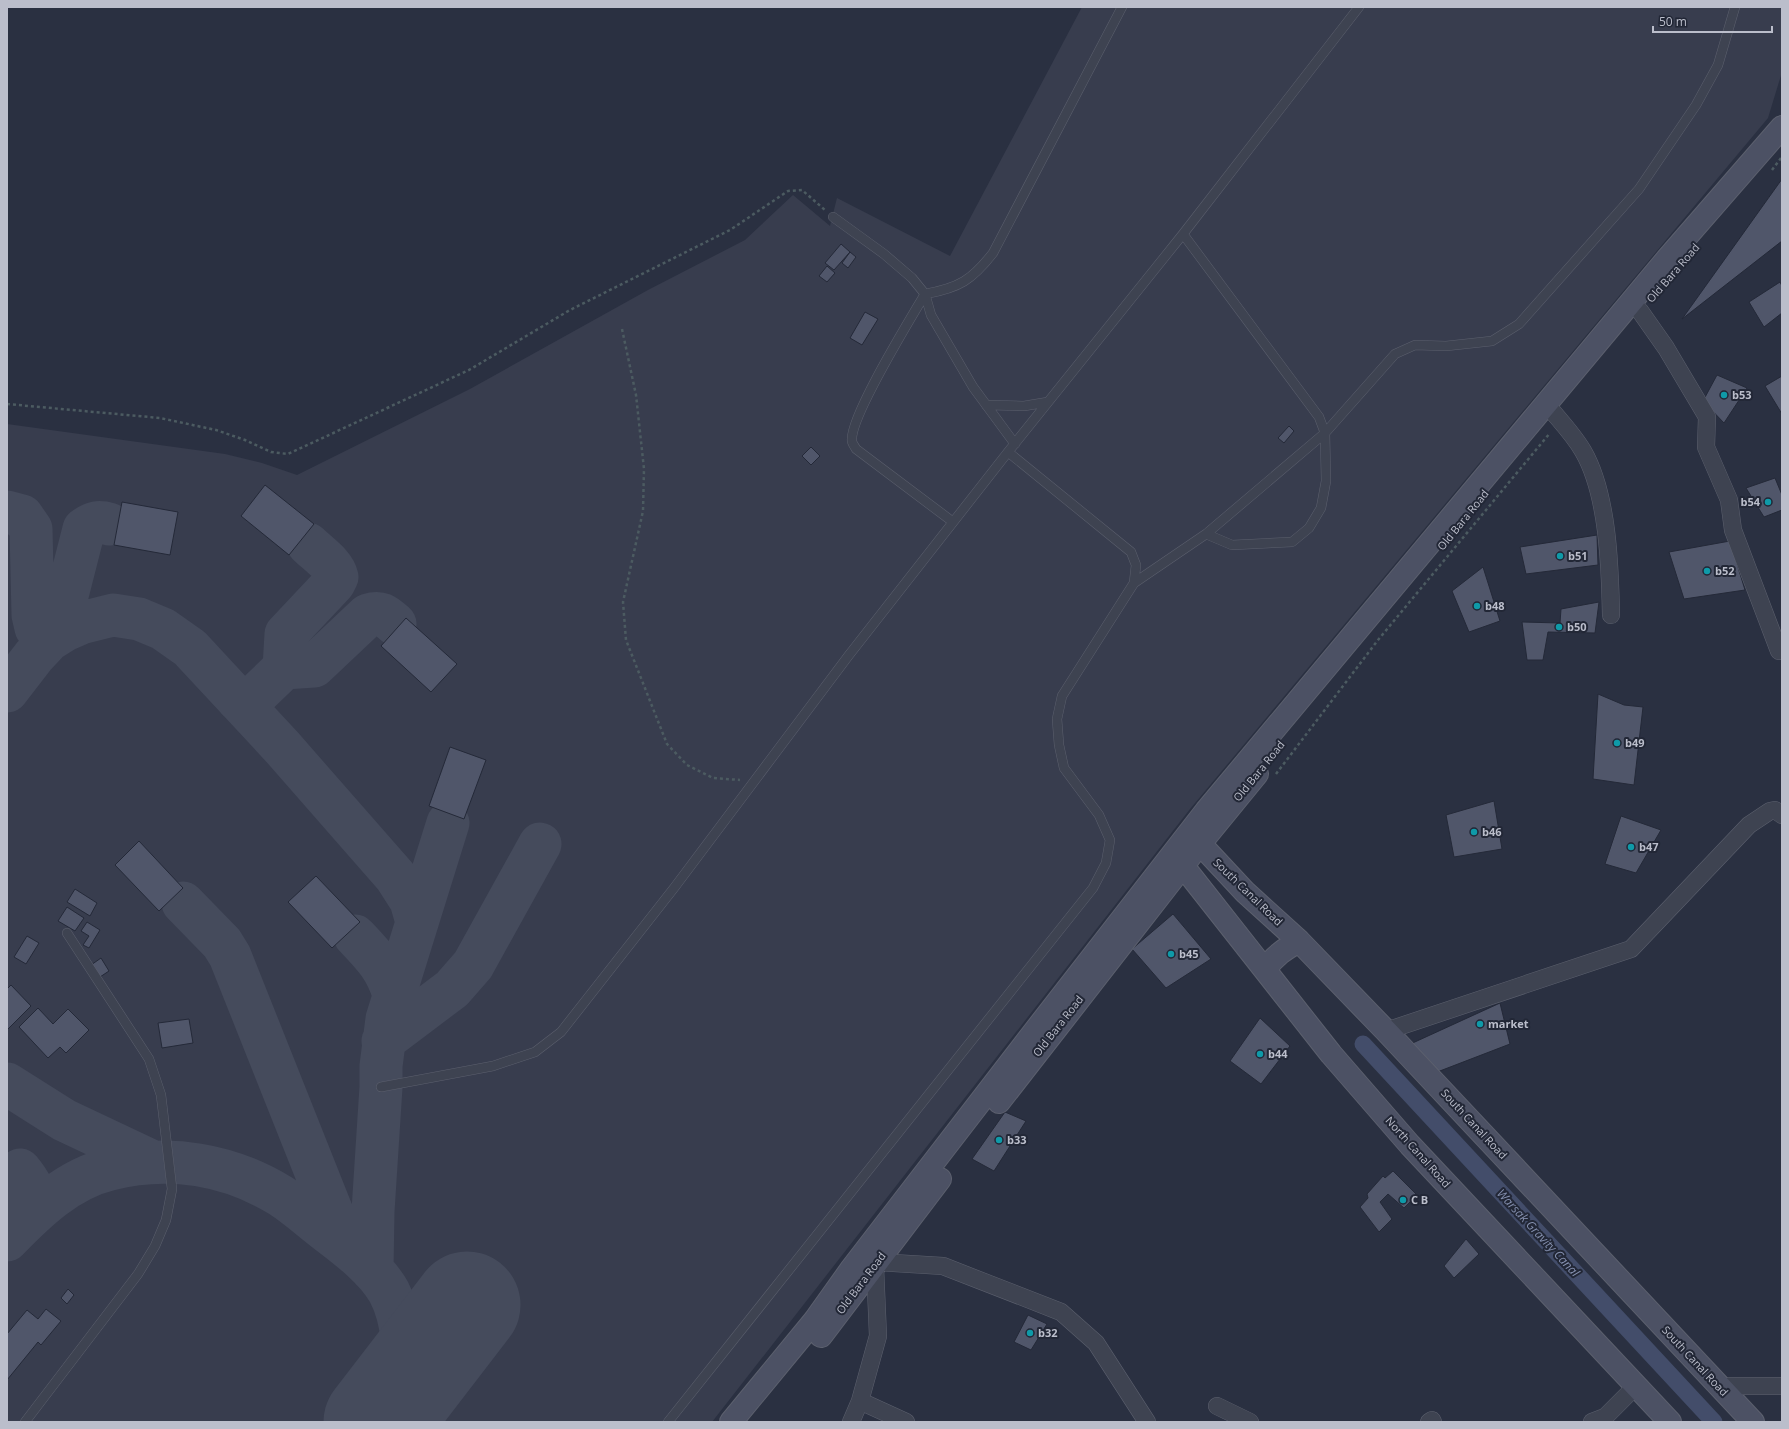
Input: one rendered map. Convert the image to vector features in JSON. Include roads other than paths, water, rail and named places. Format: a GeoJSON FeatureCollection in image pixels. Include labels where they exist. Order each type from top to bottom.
{"type":"FeatureCollection","features":[{"type":"Feature","properties":{"kind":"main road"},"geometry":{"type":"LineString","coordinates":[[1194,839],[1782,127]]}},
{"type":"Feature","properties":{"kind":"main road","name":"Old Bara Road"},"geometry":{"type":"LineString","coordinates":[[750,1422],[819,1338],[876,1264],[956,1146],[1194,839],[1552,422],[1635,306],[1773,157],[1782,134]]}},
{"type":"Feature","properties":{"kind":"main road","name":"South Canal Road"},"geometry":{"type":"LineString","coordinates":[[1194,839],[1245,892],[1299,941],[1386,1031],[1753,1422]]}},
{"type":"Feature","properties":{"kind":"main road","name":"North Canal Road"},"geometry":{"type":"LineString","coordinates":[[1180,858],[1331,1054],[1410,1144],[1670,1422]]}},
{"type":"Feature","properties":{"kind":"main road"},"geometry":{"type":"LineString","coordinates":[[1265,970],[1271,961],[1283,949],[1299,941]]}},
{"type":"Feature","properties":{"kind":"main road"},"geometry":{"type":"LineString","coordinates":[[731,1422],[815,1320],[852,1268],[956,1146]]}},
{"type":"Feature","properties":{"kind":"street"},"geometry":{"type":"LineString","coordinates":[[1635,306],[1666,348],[1707,417],[1706,447],[1729,500],[1733,530],[1779,651]]}},
{"type":"Feature","properties":{"kind":"street"},"geometry":{"type":"LineString","coordinates":[[1552,422],[1583,451],[1594,476],[1602,507],[1610,574],[1611,615]]}},
{"type":"Feature","properties":{"kind":"street"},"geometry":{"type":"LineString","coordinates":[[1386,1031],[1631,949],[1749,825],[1770,811],[1775,810],[1782,815]]}},
{"type":"Feature","properties":{"kind":"street"},"geometry":{"type":"LineString","coordinates":[[851,1422],[860,1401],[878,1336],[876,1264],[943,1266],[1061,1312],[1096,1343],[1147,1422]]}},
{"type":"Feature","properties":{"kind":"street"},"geometry":{"type":"LineString","coordinates":[[1592,1422],[1605,1417],[1636,1386]]}},
{"type":"Feature","properties":{"kind":"street"},"geometry":{"type":"LineString","coordinates":[[1724,1391],[1730,1386],[1782,1386]]}},
{"type":"Feature","properties":{"kind":"street"},"geometry":{"type":"LineString","coordinates":[[860,1401],[906,1422]]}},
{"type":"Feature","properties":{"kind":"street"},"geometry":{"type":"LineString","coordinates":[[1217,1406],[1250,1422]]}},
{"type":"Feature","properties":{"kind":"street"},"geometry":{"type":"LineString","coordinates":[[1429,1422],[1432,1420],[1433,1422]]}},
{"type":"Feature","properties":{"kind":"lane"},"geometry":{"type":"LineString","coordinates":[[925,294],[949,290],[978,272],[993,253],[1122,7]]}},
{"type":"Feature","properties":{"kind":"lane"},"geometry":{"type":"LineString","coordinates":[[382,1087],[493,1066],[535,1052],[561,1032],[674,888],[753,781],[1008,452],[1183,234],[1359,7]]}},
{"type":"Feature","properties":{"kind":"lane"},"geometry":{"type":"LineString","coordinates":[[668,1422],[1093,888],[1106,863],[1110,840],[1099,815],[1064,768],[1058,745],[1057,719],[1062,696],[1134,583],[1206,534],[1325,433],[1395,354],[1415,345],[1446,346],[1492,341],[1519,324],[1639,189],[1696,105],[1718,65],[1735,7]]}},
{"type":"Feature","properties":{"kind":"lane"},"geometry":{"type":"LineString","coordinates":[[833,217],[884,254],[912,278],[925,294],[932,315],[973,387],[1015,444]]}},
{"type":"Feature","properties":{"kind":"lane"},"geometry":{"type":"LineString","coordinates":[[1183,234],[1319,416],[1325,433],[1326,482],[1321,508],[1309,528],[1292,542],[1232,545],[1206,534]]}},
{"type":"Feature","properties":{"kind":"lane"},"geometry":{"type":"LineString","coordinates":[[925,294],[868,394],[854,427],[852,441],[856,449],[954,522]]}},
{"type":"Feature","properties":{"kind":"lane"},"geometry":{"type":"LineString","coordinates":[[986,405],[1024,406],[1048,402]]}},
{"type":"Feature","properties":{"kind":"lane"},"geometry":{"type":"LineString","coordinates":[[1008,452],[1131,552],[1136,565],[1134,583]]}},
{"type":"Feature","properties":{"kind":"lane"},"geometry":{"type":"LineString","coordinates":[[25,1422],[145,1263],[155,1246],[166,1220],[172,1189],[161,1095],[149,1059],[67,933]]}},
{"type":"Feature","properties":{"kind":"waterway","name":"Warsak Gravity Canal"},"geometry":{"type":"LineString","coordinates":[[1363,1044],[1714,1422]]}},
{"type":"Feature","properties":{"kind":"place","name":"b53"},"geometry":{"type":"Point","coordinates":[1724,395]}},
{"type":"Feature","properties":{"kind":"place","name":"b54"},"geometry":{"type":"Point","coordinates":[1768,502]}},
{"type":"Feature","properties":{"kind":"place","name":"b51"},"geometry":{"type":"Point","coordinates":[1560,556]}},
{"type":"Feature","properties":{"kind":"place","name":"b52"},"geometry":{"type":"Point","coordinates":[1707,571]}},
{"type":"Feature","properties":{"kind":"place","name":"b48"},"geometry":{"type":"Point","coordinates":[1477,606]}},
{"type":"Feature","properties":{"kind":"place","name":"b50"},"geometry":{"type":"Point","coordinates":[1559,627]}},
{"type":"Feature","properties":{"kind":"place","name":"b49"},"geometry":{"type":"Point","coordinates":[1617,743]}},
{"type":"Feature","properties":{"kind":"place","name":"b46"},"geometry":{"type":"Point","coordinates":[1474,832]}},
{"type":"Feature","properties":{"kind":"place","name":"b47"},"geometry":{"type":"Point","coordinates":[1631,847]}},
{"type":"Feature","properties":{"kind":"place","name":"b45"},"geometry":{"type":"Point","coordinates":[1171,954]}},
{"type":"Feature","properties":{"kind":"place","name":"market"},"geometry":{"type":"Point","coordinates":[1480,1024]}},
{"type":"Feature","properties":{"kind":"place","name":"b44"},"geometry":{"type":"Point","coordinates":[1260,1054]}},
{"type":"Feature","properties":{"kind":"place","name":"b33"},"geometry":{"type":"Point","coordinates":[999,1140]}},
{"type":"Feature","properties":{"kind":"place","name":"C B"},"geometry":{"type":"Point","coordinates":[1403,1200]}},
{"type":"Feature","properties":{"kind":"place","name":"b32"},"geometry":{"type":"Point","coordinates":[1030,1333]}}]}
